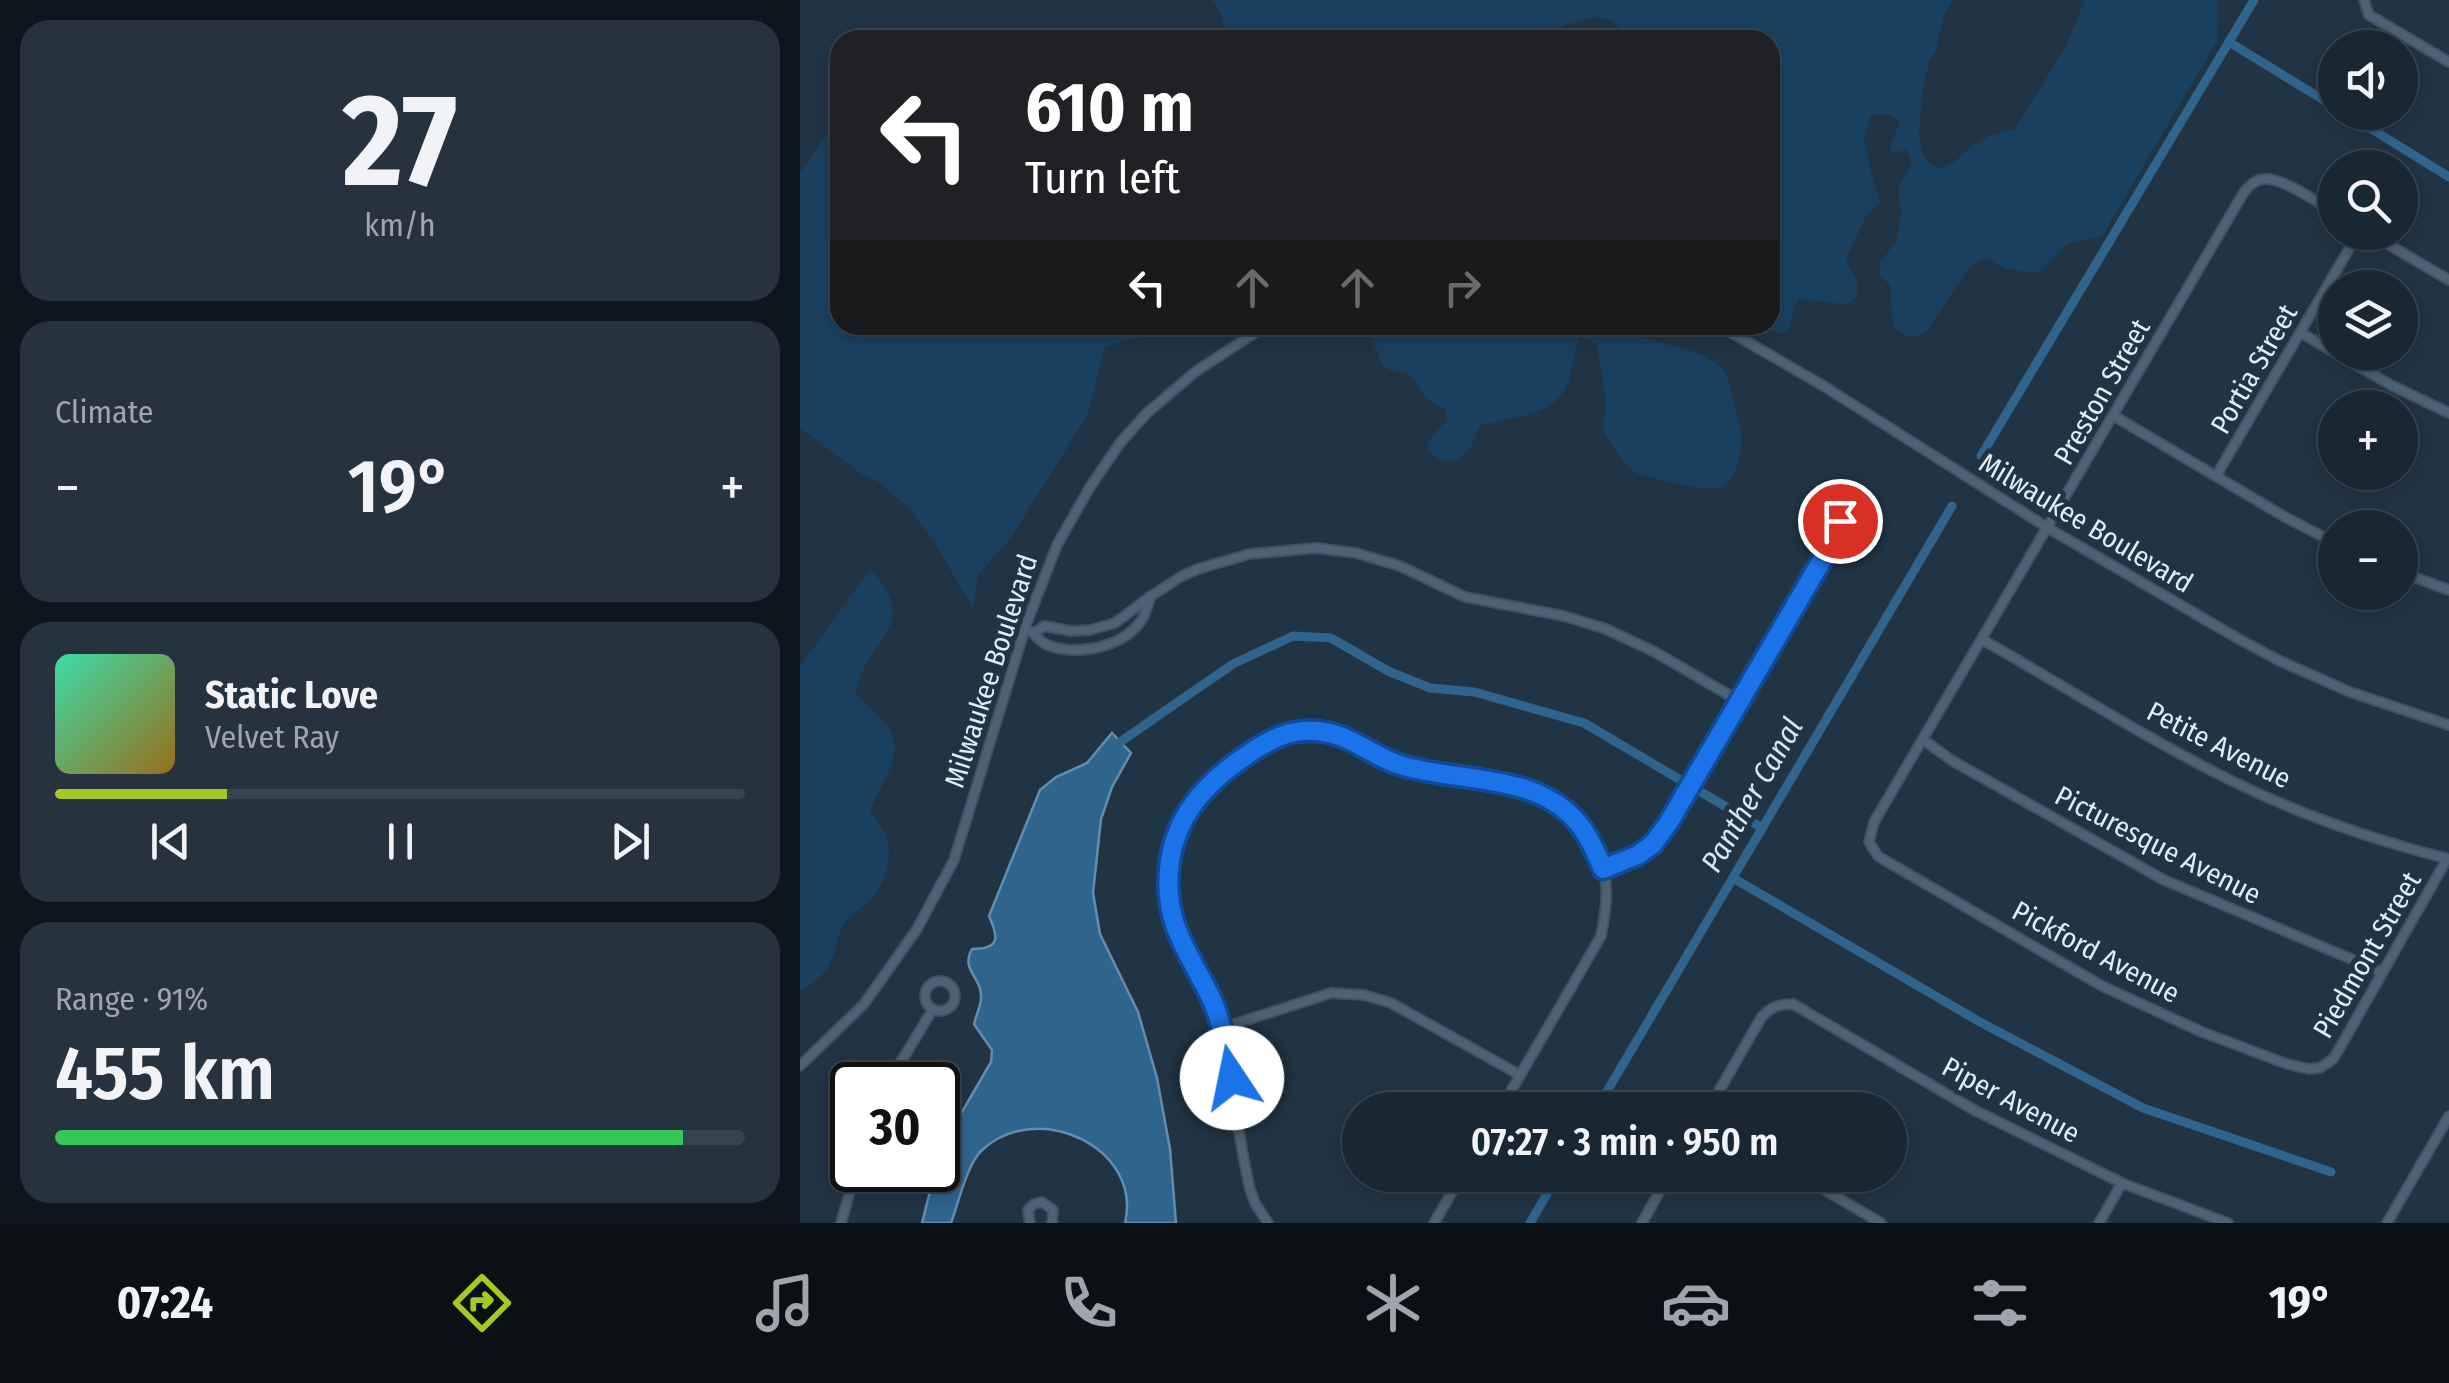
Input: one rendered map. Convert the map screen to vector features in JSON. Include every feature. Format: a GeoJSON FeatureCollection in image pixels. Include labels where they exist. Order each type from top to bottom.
{"type":"FeatureCollection","features":[{"type":"Feature","properties":{"kind":"street"},"geometry":{"type":"LineString","coordinates":[[2364,0],[2370,15],[2449,62]]}},
{"type":"Feature","properties":{"kind":"street","name":"Preston Street"},"geometry":{"type":"LineString","coordinates":[[1869,842],[1874,822],[2244,192],[2262,178],[2284,184],[2318,204]]}},
{"type":"Feature","properties":{"kind":"street","name":"Portia Street"},"geometry":{"type":"LineString","coordinates":[[2216,476],[2349,250]]}},
{"type":"Feature","properties":{"kind":"street"},"geometry":{"type":"LineString","coordinates":[[2398,250],[2449,280]]}},
{"type":"Feature","properties":{"kind":"street"},"geometry":{"type":"LineString","coordinates":[[2301,333],[2390,385],[2449,413]]}},
{"type":"Feature","properties":{"kind":"street","name":"Milwaukee Boulevard"},"geometry":{"type":"LineString","coordinates":[[800,1066],[864,1004],[917,929],[954,860],[1056,544],[1090,487],[1120,442],[1147,413],[1195,372],[1252,335]]}},
{"type":"Feature","properties":{"kind":"street","name":"Milwaukee Boulevard"},"geometry":{"type":"LineString","coordinates":[[1735,335],[2048,528],[2237,638],[2350,692],[2449,726]]}},
{"type":"Feature","properties":{"kind":"street"},"geometry":{"type":"LineString","coordinates":[[2114,416],[2318,534]]}},
{"type":"Feature","properties":{"kind":"street"},"geometry":{"type":"LineString","coordinates":[[1603,869],[1638,855],[1653,844],[1684,798],[1836,536],[1838,507],[1830,498],[1821,496],[1808,508],[1826,550]]}},
{"type":"Feature","properties":{"kind":"street"},"geometry":{"type":"LineString","coordinates":[[1029,631],[1044,626],[1072,632],[1115,623],[1198,569],[1249,554],[1316,548],[1356,553],[1412,570],[1464,597],[1606,628],[1740,701]]}},
{"type":"Feature","properties":{"kind":"street"},"geometry":{"type":"LineString","coordinates":[[2418,579],[2449,590]]}},
{"type":"Feature","properties":{"kind":"street"},"geometry":{"type":"LineString","coordinates":[[1029,631],[1050,646],[1094,648],[1117,642],[1144,616],[1151,596]]}},
{"type":"Feature","properties":{"kind":"street"},"geometry":{"type":"LineString","coordinates":[[1090,630],[1094,648]]}},
{"type":"Feature","properties":{"kind":"street","name":"Petite Avenue"},"geometry":{"type":"LineString","coordinates":[[1983,640],[2242,786],[2310,816],[2448,859]]}},
{"type":"Feature","properties":{"kind":"street"},"geometry":{"type":"LineString","coordinates":[[1268,1223],[1250,1189],[1222,1028],[1212,1000],[1177,934],[1168,889],[1174,844],[1185,817],[1203,791],[1275,737],[1307,731],[1333,733],[1402,766],[1542,795],[1576,820],[1603,869],[1606,886],[1601,936],[1511,1092]]}},
{"type":"Feature","properties":{"kind":"street","name":"Picturesque Avenue"},"geometry":{"type":"LineString","coordinates":[[1924,740],[2164,880],[2382,972]]}},
{"type":"Feature","properties":{"kind":"street","name":"Pickford Avenue"},"geometry":{"type":"LineString","coordinates":[[1869,842],[1886,861],[2119,994],[2202,1032],[2287,1064],[2320,1068]]}},
{"type":"Feature","properties":{"kind":"street","name":"Piedmont Street"},"geometry":{"type":"LineString","coordinates":[[2320,1068],[2334,1059],[2448,859]]}},
{"type":"Feature","properties":{"kind":"street"},"geometry":{"type":"LineString","coordinates":[[935,981],[946,981],[954,988],[954,1002],[942,1011],[933,1009],[925,998],[927,988],[935,981]]}},
{"type":"Feature","properties":{"kind":"street"},"geometry":{"type":"LineString","coordinates":[[1222,1028],[1331,993],[1364,995],[1390,1003],[1520,1076]]}},
{"type":"Feature","properties":{"kind":"street","name":"Piper Avenue"},"geometry":{"type":"LineString","coordinates":[[1718,1092],[1761,1018],[1780,1004],[1792,1004],[1974,1110],[2122,1183],[2228,1223]]}},
{"type":"Feature","properties":{"kind":"street"},"geometry":{"type":"LineString","coordinates":[[900,1062],[933,1009]]}},
{"type":"Feature","properties":{"kind":"street"},"geometry":{"type":"LineString","coordinates":[[2386,1223],[2449,1116]]}},
{"type":"Feature","properties":{"kind":"street"},"geometry":{"type":"LineString","coordinates":[[2098,1223],[2122,1183]]}},
{"type":"Feature","properties":{"kind":"street"},"geometry":{"type":"LineString","coordinates":[[841,1223],[850,1192]]}},
{"type":"Feature","properties":{"kind":"street"},"geometry":{"type":"LineString","coordinates":[[1434,1223],[1452,1192]]}},
{"type":"Feature","properties":{"kind":"street"},"geometry":{"type":"LineString","coordinates":[[1643,1223],[1660,1192]]}},
{"type":"Feature","properties":{"kind":"street"},"geometry":{"type":"LineString","coordinates":[[1828,1192],[1881,1223]]}},
{"type":"Feature","properties":{"kind":"street"},"geometry":{"type":"LineString","coordinates":[[1030,1223],[1028,1210],[1042,1202],[1054,1210],[1052,1223]]}},
{"type":"Feature","properties":{"kind":"shaded area"},"geometry":{"type":"Polygon","coordinates":[[[1212,0],[1952,0],[1929,61],[1922,95],[1921,150],[1927,161],[1938,168],[1954,162],[1984,139],[2015,129],[2067,44],[2085,0],[2218,0],[2217,41],[2102,236],[2067,244],[2039,273],[2007,269],[1986,258],[1969,267],[1927,331],[1911,338],[1893,328],[1890,285],[1878,274],[1881,262],[1897,239],[1901,212],[1898,186],[1912,163],[1906,149],[1891,154],[1891,143],[1900,123],[1892,115],[1871,115],[1864,138],[1880,202],[1865,218],[1846,259],[1858,285],[1856,296],[1852,302],[1842,304],[1799,299],[1789,329],[1780,334],[1780,30],[1620,30],[1611,21],[1592,18],[1552,30],[1222,30],[1219,10],[1212,0]]]}},
{"type":"Feature","properties":{"kind":"shaded area"},"geometry":{"type":"Polygon","coordinates":[[[830,133],[830,335],[1147,335],[1105,347],[1088,414],[1010,539],[978,575],[973,609],[934,541],[909,508],[879,482],[863,475],[800,428],[800,173],[830,133]]]}},
{"type":"Feature","properties":{"kind":"shaded area"},"geometry":{"type":"Polygon","coordinates":[[[1629,335],[1698,354],[1722,368],[1729,383],[1741,432],[1736,469],[1725,487],[1703,488],[1671,483],[1629,469],[1605,434],[1606,402],[1598,347],[1580,337],[1568,383],[1552,403],[1530,414],[1479,426],[1464,455],[1442,459],[1427,448],[1431,437],[1447,420],[1445,410],[1427,399],[1408,373],[1384,367],[1369,336],[1629,335]]]}},
{"type":"Feature","properties":{"kind":"shaded area"},"geometry":{"type":"Polygon","coordinates":[[[870,569],[886,589],[892,619],[861,674],[856,693],[886,724],[893,739],[893,760],[870,811],[884,831],[889,859],[874,895],[843,925],[826,969],[800,990],[800,667],[870,569]]]}},
{"type":"Feature","properties":{"kind":"shaded area"},"geometry":{"type":"Polygon","coordinates":[[[1112,733],[1131,753],[1112,787],[1101,819],[1093,893],[1100,934],[1138,1012],[1157,1078],[1170,1149],[1176,1223],[1125,1223],[1126,1196],[1118,1172],[1102,1153],[1055,1130],[1029,1129],[1004,1136],[976,1157],[951,1223],[922,1223],[930,1192],[960,1192],[960,1115],[991,1062],[992,1050],[974,1024],[981,998],[969,957],[972,949],[988,947],[995,941],[989,916],[1040,790],[1056,777],[1087,763],[1112,733]]]}},
{"type":"Feature","properties":{"kind":"waterway","name":"Panther Canal"},"geometry":{"type":"LineString","coordinates":[[1981,456],[2254,0]]}},
{"type":"Feature","properties":{"kind":"waterway"},"geometry":{"type":"LineString","coordinates":[[2229,42],[2318,97]]}},
{"type":"Feature","properties":{"kind":"waterway"},"geometry":{"type":"LineString","coordinates":[[2373,130],[2449,177]]}},
{"type":"Feature","properties":{"kind":"waterway","name":"Panther Canal"},"geometry":{"type":"LineString","coordinates":[[1607,1092],[1952,506]]}},
{"type":"Feature","properties":{"kind":"waterway"},"geometry":{"type":"LineString","coordinates":[[1116,750],[1120,742],[1233,664],[1293,636],[1331,638],[1388,671],[1430,688],[1474,692],[1584,723],[1762,828]]}},
{"type":"Feature","properties":{"kind":"waterway"},"geometry":{"type":"LineString","coordinates":[[1733,878],[1980,1022],[2143,1108],[2331,1172]]}},
{"type":"Feature","properties":{"kind":"waterway","name":"Panther Canal"},"geometry":{"type":"LineString","coordinates":[[1530,1223],[1548,1192]]}},
{"type":"Feature","properties":{"kind":"route"},"geometry":{"type":"LineString","coordinates":[[1232,1078],[1222,1028],[1212,1000],[1177,934],[1168,889],[1171,855],[1180,829],[1210,782],[1275,737],[1293,732],[1333,733],[1402,766],[1542,795],[1576,820],[1603,869],[1638,855],[1653,844],[1684,798],[1836,536],[1840,521]]}}]}
